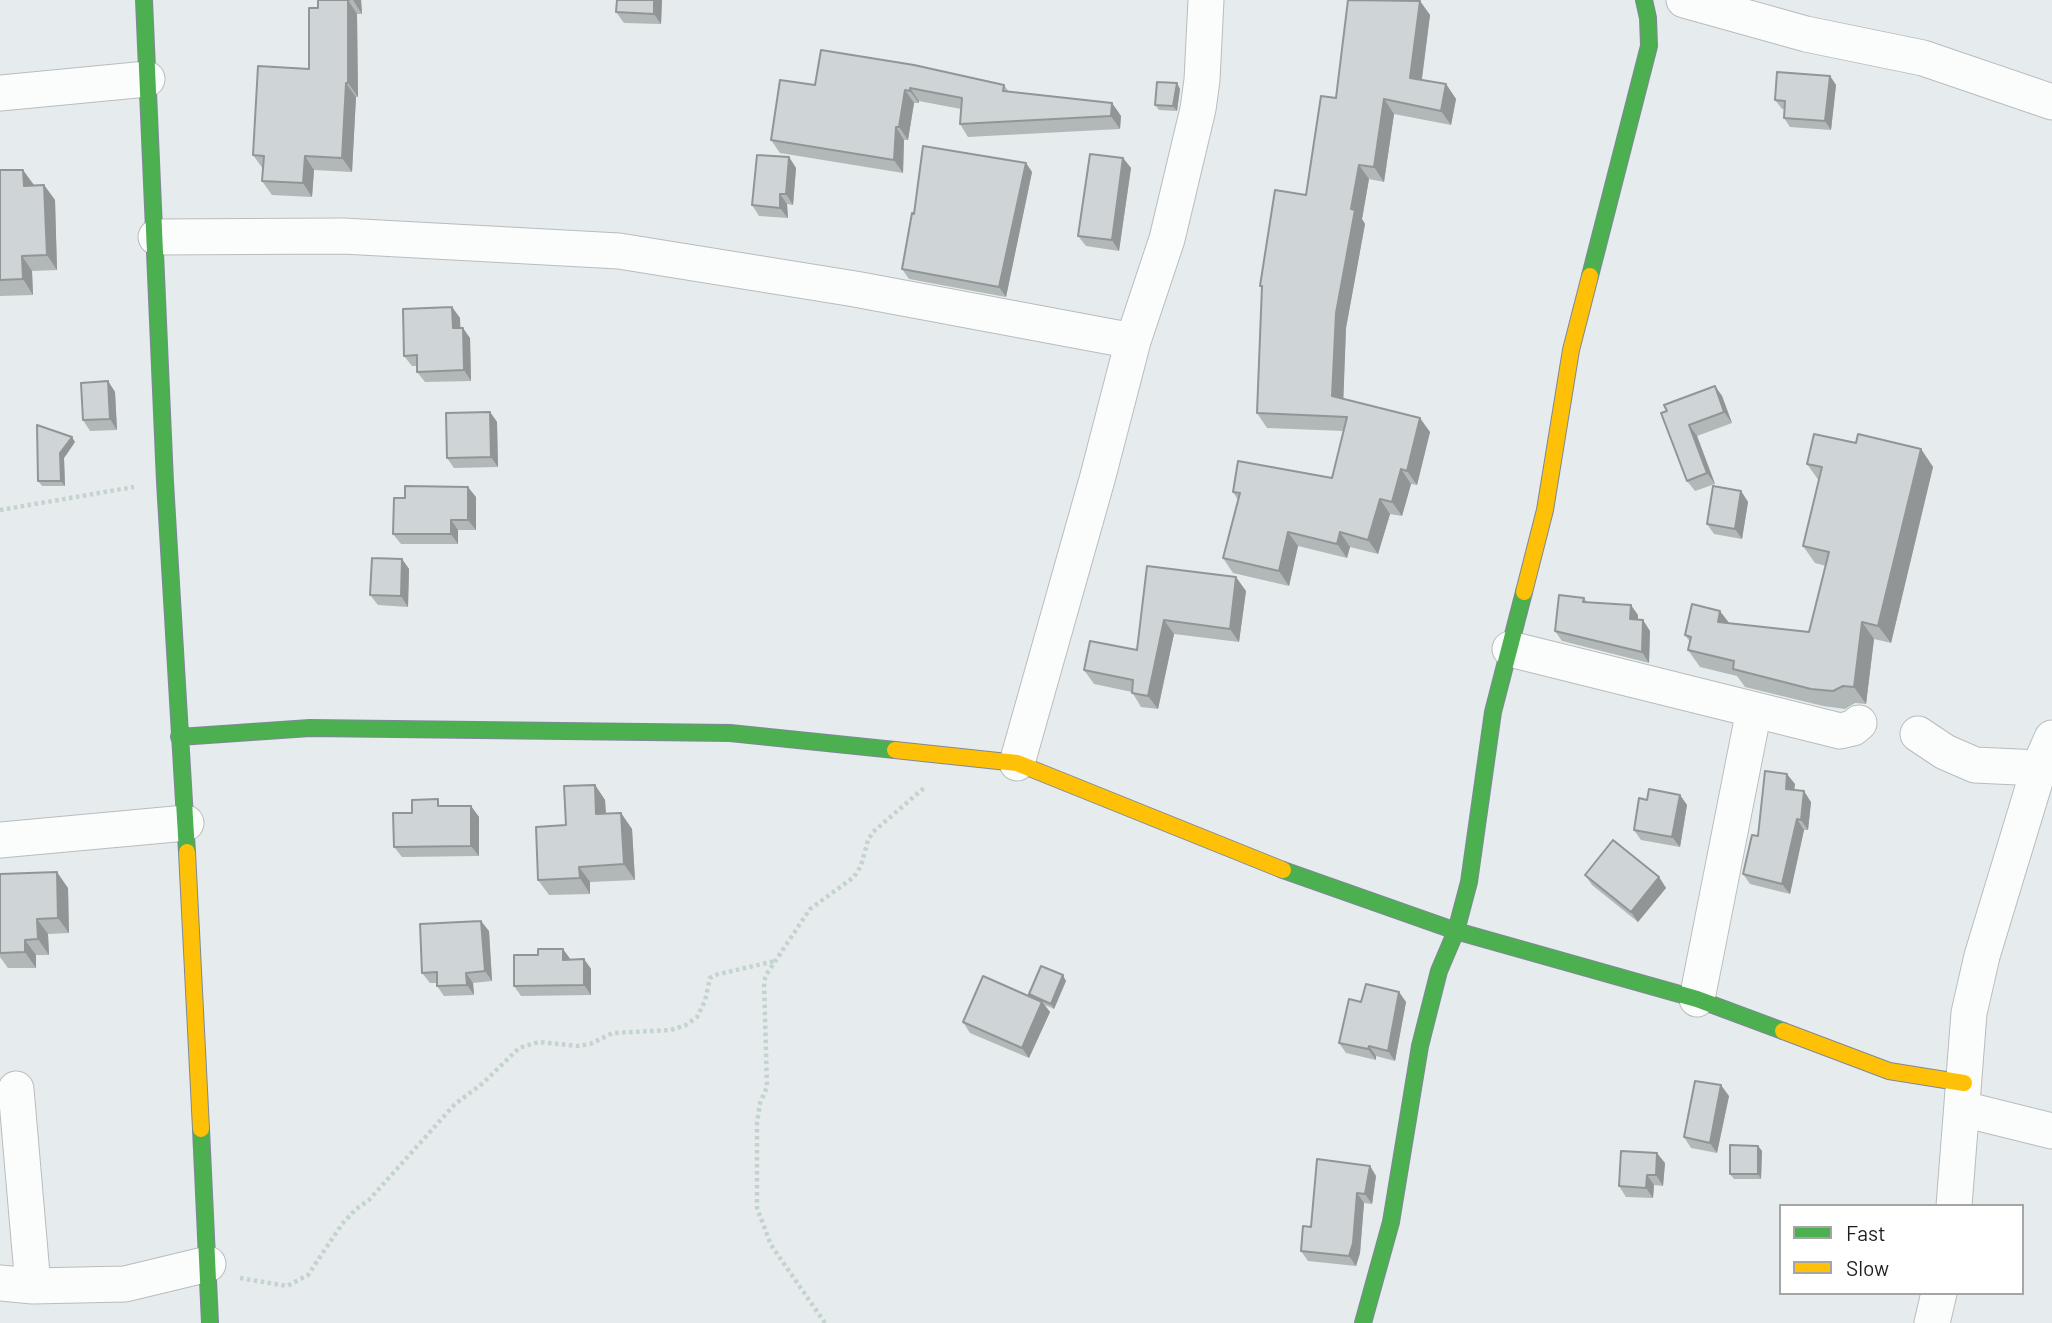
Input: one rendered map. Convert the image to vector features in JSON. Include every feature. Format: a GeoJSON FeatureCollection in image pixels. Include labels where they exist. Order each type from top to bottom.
{"type":"FeatureCollection","features":[{"type":"Feature","properties":{"kind":"street"},"geometry":{"type":"LineString","coordinates":[[144,0],[165,482],[186,823],[210,1323]]}},
{"type":"Feature","properties":{"kind":"street"},"geometry":{"type":"LineString","coordinates":[[1017,763],[1133,341],[1167,239],[1198,109],[1206,0]]}},
{"type":"Feature","properties":{"kind":"street"},"geometry":{"type":"LineString","coordinates":[[1363,1323],[1391,1222],[1420,1046],[1439,971],[1456,930],[1469,882],[1493,712],[1545,510],[1571,350],[1648,46],[1648,18],[1644,0]]}},
{"type":"Feature","properties":{"kind":"street"},"geometry":{"type":"LineString","coordinates":[[1684,0],[1806,34],[1923,58],[2052,102]]}},
{"type":"Feature","properties":{"kind":"street"},"geometry":{"type":"LineString","coordinates":[[0,93],[147,79]]}},
{"type":"Feature","properties":{"kind":"street"},"geometry":{"type":"LineString","coordinates":[[156,237],[343,236],[619,251],[855,289],[1133,341]]}},
{"type":"Feature","properties":{"kind":"street"},"geometry":{"type":"LineString","coordinates":[[1510,649],[1840,731],[1853,728],[1859,723]]}},
{"type":"Feature","properties":{"kind":"street"},"geometry":{"type":"LineString","coordinates":[[1697,999],[1754,710]]}},
{"type":"Feature","properties":{"kind":"street"},"geometry":{"type":"LineString","coordinates":[[179,737],[310,728],[730,733],[1017,763],[1262,863],[1456,930],[1697,999],[2052,1131]]}},
{"type":"Feature","properties":{"kind":"street"},"geometry":{"type":"LineString","coordinates":[[1919,734],[1945,752],[1975,765],[2045,753],[1982,956],[1969,1013],[1954,1204]]}},
{"type":"Feature","properties":{"kind":"street"},"geometry":{"type":"LineString","coordinates":[[0,840],[186,823]]}},
{"type":"Feature","properties":{"kind":"street"},"geometry":{"type":"LineString","coordinates":[[16,1088],[16,1285],[125,1284],[208,1268]]}},
{"type":"Feature","properties":{"kind":"street"},"geometry":{"type":"LineString","coordinates":[[1932,1323],[1939,1295]]}},
{"type":"Feature","properties":{"kind":"path"},"geometry":{"type":"LineString","coordinates":[[0,510],[165,482]]}},
{"type":"Feature","properties":{"kind":"path"},"geometry":{"type":"LineString","coordinates":[[825,1323],[771,1245],[757,1208],[757,1123],[760,1103],[767,1087],[764,982],[775,961],[815,904],[854,877],[861,866],[867,840],[873,832],[932,783]]}},
{"type":"Feature","properties":{"kind":"path"},"geometry":{"type":"LineString","coordinates":[[208,1268],[277,1286],[297,1283],[309,1275],[342,1224],[356,1209],[369,1200],[456,1104],[483,1083],[519,1048],[527,1043],[538,1042],[578,1046],[590,1044],[614,1033],[671,1030],[687,1025],[697,1017],[705,1001],[710,978],[775,961]]}},
{"type":"Feature","properties":{"kind":"building"},"geometry":{"type":"Polygon","coordinates":[[[318,0],[348,0],[348,83],[342,158],[305,156],[303,183],[262,181],[264,156],[253,155],[258,66],[309,69],[309,8],[318,8],[318,0]]]}},
{"type":"Feature","properties":{"kind":"building"},"geometry":{"type":"Polygon","coordinates":[[[617,0],[654,0],[654,14],[616,12],[617,0]]]}},
{"type":"Feature","properties":{"kind":"building"},"geometry":{"type":"Polygon","coordinates":[[[1348,0],[1420,1],[1410,78],[1446,84],[1441,111],[1384,99],[1374,167],[1359,165],[1351,209],[1355,210],[1336,313],[1332,396],[1420,418],[1407,471],[1401,469],[1392,502],[1380,499],[1368,540],[1340,532],[1337,544],[1288,532],[1279,571],[1223,558],[1240,493],[1233,492],[1238,461],[1332,478],[1347,417],[1257,413],[1260,286],[1275,190],[1306,195],[1321,96],[1336,98],[1348,0]]]}},
{"type":"Feature","properties":{"kind":"building"},"geometry":{"type":"Polygon","coordinates":[[[821,50],[914,65],[1004,85],[1003,91],[1112,103],[1111,116],[960,124],[962,98],[910,88],[910,91],[905,90],[899,127],[896,127],[894,160],[771,140],[780,80],[815,85],[821,50]]]}},
{"type":"Feature","properties":{"kind":"building"},"geometry":{"type":"Polygon","coordinates":[[[1777,72],[1830,76],[1825,121],[1784,118],[1785,101],[1775,100],[1777,72]]]}},
{"type":"Feature","properties":{"kind":"building"},"geometry":{"type":"Polygon","coordinates":[[[1157,82],[1177,83],[1173,106],[1155,105],[1157,82]]]}},
{"type":"Feature","properties":{"kind":"building"},"geometry":{"type":"Polygon","coordinates":[[[923,146],[1026,163],[999,287],[902,269],[912,213],[914,214],[923,146]]]}},
{"type":"Feature","properties":{"kind":"building"},"geometry":{"type":"Polygon","coordinates":[[[1090,154],[1123,158],[1112,240],[1078,236],[1090,154]]]}},
{"type":"Feature","properties":{"kind":"building"},"geometry":{"type":"Polygon","coordinates":[[[757,155],[789,157],[786,194],[780,194],[780,208],[752,205],[757,155]]]}},
{"type":"Feature","properties":{"kind":"building"},"geometry":{"type":"Polygon","coordinates":[[[0,170],[23,170],[24,186],[44,185],[47,255],[22,256],[23,279],[0,280],[0,170]]]}},
{"type":"Feature","properties":{"kind":"building"},"geometry":{"type":"Polygon","coordinates":[[[452,307],[453,328],[463,328],[464,370],[417,372],[417,355],[404,356],[403,309],[452,307]]]}},
{"type":"Feature","properties":{"kind":"building"},"geometry":{"type":"Polygon","coordinates":[[[108,381],[110,419],[83,420],[81,383],[108,381]]]}},
{"type":"Feature","properties":{"kind":"building"},"geometry":{"type":"Polygon","coordinates":[[[1715,386],[1724,412],[1689,425],[1707,473],[1687,481],[1661,413],[1667,411],[1664,405],[1715,386]]]}},
{"type":"Feature","properties":{"kind":"building"},"geometry":{"type":"Polygon","coordinates":[[[490,412],[491,457],[447,458],[446,413],[490,412]]]}},
{"type":"Feature","properties":{"kind":"building"},"geometry":{"type":"Polygon","coordinates":[[[37,425],[72,437],[60,453],[61,481],[38,481],[37,425]]]}},
{"type":"Feature","properties":{"kind":"building"},"geometry":{"type":"Polygon","coordinates":[[[1814,434],[1856,443],[1858,434],[1921,449],[1878,626],[1862,622],[1854,687],[1843,686],[1833,691],[1811,689],[1733,669],[1734,661],[1688,650],[1691,637],[1685,635],[1692,604],[1720,611],[1718,622],[1809,632],[1829,552],[1803,546],[1822,467],[1807,464],[1814,434]]]}},
{"type":"Feature","properties":{"kind":"building"},"geometry":{"type":"Polygon","coordinates":[[[405,486],[468,487],[468,520],[451,520],[451,534],[393,534],[394,498],[405,498],[405,486]]]}},
{"type":"Feature","properties":{"kind":"building"},"geometry":{"type":"Polygon","coordinates":[[[1713,486],[1741,491],[1735,529],[1707,524],[1713,486]]]}},
{"type":"Feature","properties":{"kind":"building"},"geometry":{"type":"Polygon","coordinates":[[[372,558],[402,559],[401,596],[370,595],[372,558]]]}},
{"type":"Feature","properties":{"kind":"building"},"geometry":{"type":"Polygon","coordinates":[[[1147,566],[1236,577],[1230,629],[1164,620],[1148,696],[1132,693],[1133,680],[1084,670],[1090,641],[1137,650],[1147,566]]]}},
{"type":"Feature","properties":{"kind":"building"},"geometry":{"type":"Polygon","coordinates":[[[1559,595],[1584,598],[1583,602],[1631,605],[1630,619],[1643,620],[1642,652],[1555,631],[1559,595]]]}},
{"type":"Feature","properties":{"kind":"building"},"geometry":{"type":"Polygon","coordinates":[[[1765,771],[1787,774],[1786,789],[1804,791],[1801,820],[1797,819],[1782,884],[1743,874],[1752,835],[1758,836],[1765,771]]]}},
{"type":"Feature","properties":{"kind":"building"},"geometry":{"type":"Polygon","coordinates":[[[595,785],[596,814],[621,813],[624,864],[579,867],[580,878],[538,880],[536,827],[566,825],[564,786],[595,785]]]}},
{"type":"Feature","properties":{"kind":"building"},"geometry":{"type":"Polygon","coordinates":[[[1649,789],[1680,795],[1672,837],[1634,830],[1639,798],[1647,800],[1649,789]]]}},
{"type":"Feature","properties":{"kind":"building"},"geometry":{"type":"Polygon","coordinates":[[[438,799],[438,806],[471,806],[471,846],[394,847],[393,813],[412,813],[412,800],[438,799]]]}},
{"type":"Feature","properties":{"kind":"building"},"geometry":{"type":"Polygon","coordinates":[[[1613,840],[1659,877],[1631,912],[1585,875],[1613,840]]]}},
{"type":"Feature","properties":{"kind":"building"},"geometry":{"type":"Polygon","coordinates":[[[57,872],[58,918],[37,919],[38,939],[25,940],[25,952],[0,953],[0,874],[57,872]]]}},
{"type":"Feature","properties":{"kind":"building"},"geometry":{"type":"Polygon","coordinates":[[[481,921],[485,971],[466,973],[467,985],[437,986],[437,972],[422,973],[420,924],[481,921]]]}},
{"type":"Feature","properties":{"kind":"building"},"geometry":{"type":"Polygon","coordinates":[[[538,949],[563,949],[563,960],[584,959],[584,985],[514,986],[514,955],[538,955],[538,949]]]}},
{"type":"Feature","properties":{"kind":"building"},"geometry":{"type":"Polygon","coordinates":[[[1041,966],[1063,975],[1051,1004],[1029,994],[1041,966]]]}},
{"type":"Feature","properties":{"kind":"building"},"geometry":{"type":"Polygon","coordinates":[[[983,976],[1042,1002],[1022,1048],[963,1022],[983,976]]]}},
{"type":"Feature","properties":{"kind":"building"},"geometry":{"type":"Polygon","coordinates":[[[1366,984],[1399,992],[1388,1051],[1339,1043],[1349,999],[1361,1002],[1366,984]]]}},
{"type":"Feature","properties":{"kind":"building"},"geometry":{"type":"Polygon","coordinates":[[[1695,1081],[1721,1085],[1710,1143],[1684,1137],[1695,1081]]]}},
{"type":"Feature","properties":{"kind":"building"},"geometry":{"type":"Polygon","coordinates":[[[1730,1145],[1758,1146],[1758,1174],[1730,1174],[1730,1145]]]}},
{"type":"Feature","properties":{"kind":"building"},"geometry":{"type":"Polygon","coordinates":[[[1621,1151],[1657,1153],[1656,1175],[1647,1175],[1646,1188],[1619,1186],[1621,1151]]]}},
{"type":"Feature","properties":{"kind":"building"},"geometry":{"type":"Polygon","coordinates":[[[1317,1159],[1370,1166],[1365,1194],[1357,1193],[1353,1243],[1349,1256],[1301,1251],[1303,1226],[1311,1227],[1317,1159]]]}},
{"type":"Feature","properties":{"kind":"traffic: fast"},"geometry":{"type":"LineString","coordinates":[[144,0],[165,482],[187,852]]}},
{"type":"Feature","properties":{"kind":"traffic: fast"},"geometry":{"type":"LineString","coordinates":[[1590,276],[1649,46],[1644,0]]}},
{"type":"Feature","properties":{"kind":"traffic: fast"},"geometry":{"type":"LineString","coordinates":[[1363,1323],[1391,1222],[1420,1046],[1439,971],[1456,931],[1469,882],[1493,712],[1524,592]]}},
{"type":"Feature","properties":{"kind":"traffic: fast"},"geometry":{"type":"LineString","coordinates":[[179,737],[310,728],[730,733],[895,750]]}},
{"type":"Feature","properties":{"kind":"traffic: fast"},"geometry":{"type":"LineString","coordinates":[[1283,870],[1456,931],[1697,999],[1783,1031]]}},
{"type":"Feature","properties":{"kind":"traffic: fast"},"geometry":{"type":"LineString","coordinates":[[201,1129],[210,1323]]}},
{"type":"Feature","properties":{"kind":"traffic: slow"},"geometry":{"type":"LineString","coordinates":[[1524,592],[1545,510],[1571,350],[1590,276]]}},
{"type":"Feature","properties":{"kind":"traffic: slow"},"geometry":{"type":"LineString","coordinates":[[895,750],[1017,763],[1283,870]]}},
{"type":"Feature","properties":{"kind":"traffic: slow"},"geometry":{"type":"LineString","coordinates":[[187,852],[201,1129]]}},
{"type":"Feature","properties":{"kind":"traffic: slow"},"geometry":{"type":"LineString","coordinates":[[1783,1031],[1889,1071],[1964,1083]]}}]}
